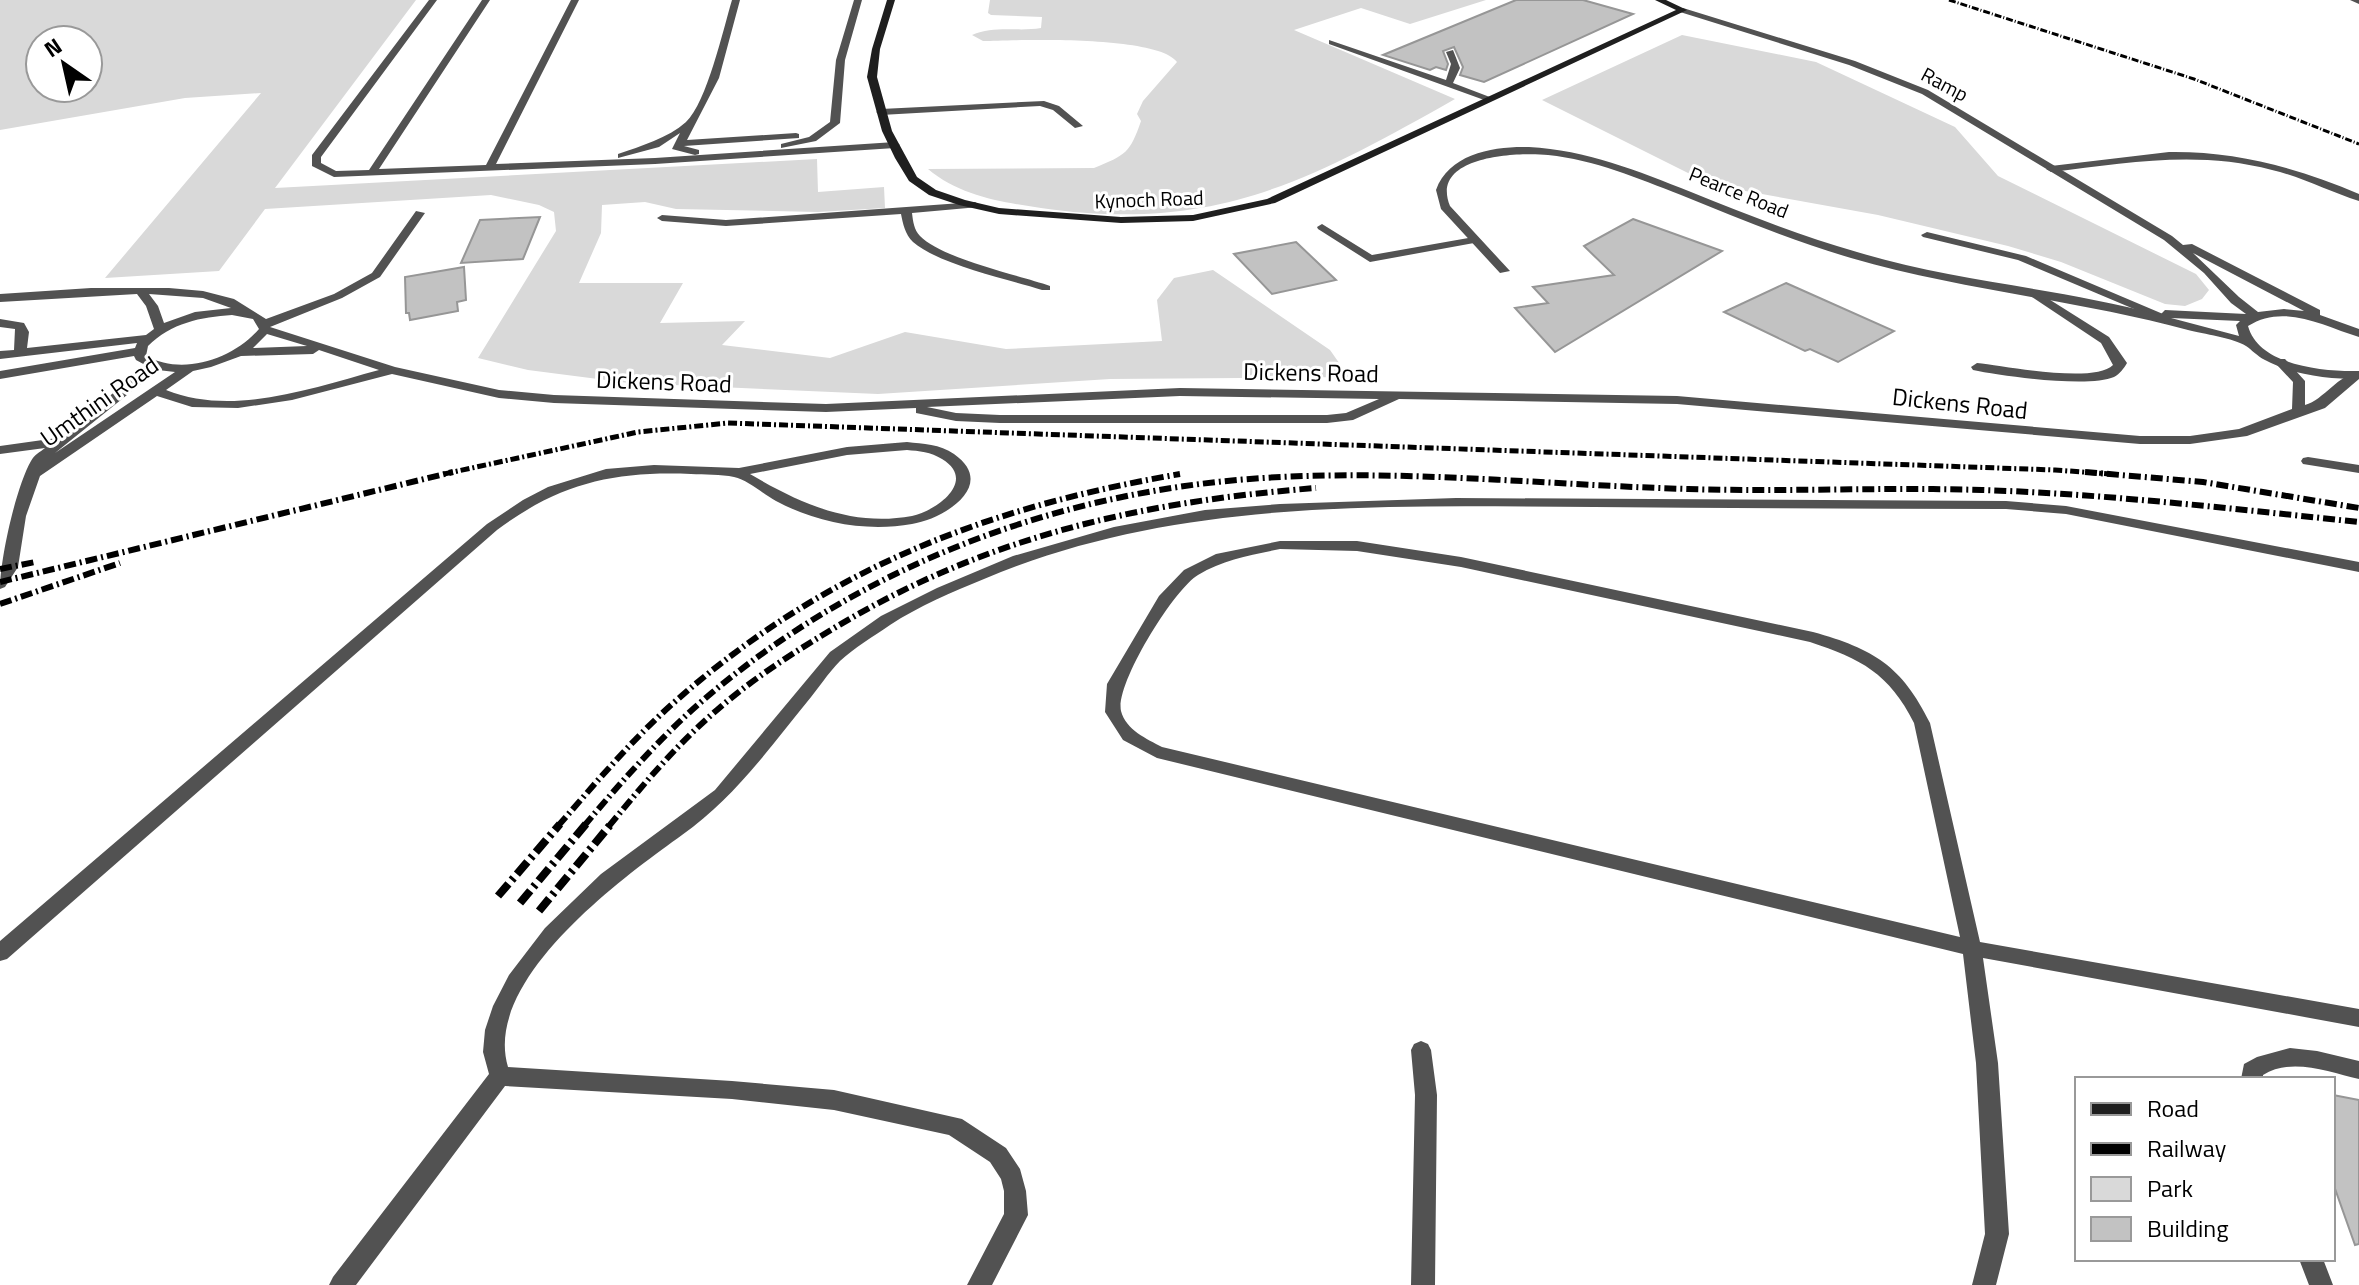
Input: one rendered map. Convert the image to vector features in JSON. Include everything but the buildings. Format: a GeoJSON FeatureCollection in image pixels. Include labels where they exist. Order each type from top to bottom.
{"type":"FeatureCollection","features":[{"type":"Feature","properties":{"kind":"street"},"geometry":{"type":"LineString","coordinates":[[433,0],[316,157],[316,164],[323,170],[334,174],[565,164],[814,153],[895,145]]}},
{"type":"Feature","properties":{"kind":"street"},"geometry":{"type":"LineString","coordinates":[[372,172],[486,0]]}},
{"type":"Feature","properties":{"kind":"street"},"geometry":{"type":"LineString","coordinates":[[490,167],[575,0]]}},
{"type":"Feature","properties":{"kind":"street"},"geometry":{"type":"LineString","coordinates":[[736,0],[714,78],[682,143],[776,139],[815,131],[835,123],[834,88],[838,64],[858,0]]}},
{"type":"Feature","properties":{"kind":"street","name":"Kynoch Road"},"geometry":{"type":"LineString","coordinates":[[891,0],[872,76],[881,112],[902,163],[915,182],[975,205],[1023,215],[1116,221],[1183,219],[1234,211],[1301,188],[1683,10]]}},
{"type":"Feature","properties":{"kind":"street"},"geometry":{"type":"LineString","coordinates":[[1659,0],[1683,10]]}},
{"type":"Feature","properties":{"kind":"street","name":"Ramp"},"geometry":{"type":"LineString","coordinates":[[1683,10],[1852,63],[1925,92],[2168,238],[2338,324]]}},
{"type":"Feature","properties":{"kind":"street"},"geometry":{"type":"LineString","coordinates":[[1332,42],[1490,99]]}},
{"type":"Feature","properties":{"kind":"street"},"geometry":{"type":"LineString","coordinates":[[1447,84],[1456,65],[1450,52]]}},
{"type":"Feature","properties":{"kind":"street"},"geometry":{"type":"LineString","coordinates":[[881,112],[1041,103],[1056,108],[1078,126]]}},
{"type":"Feature","properties":{"kind":"street"},"geometry":{"type":"LineString","coordinates":[[565,164],[641,151],[673,136],[692,122]]}},
{"type":"Feature","properties":{"kind":"street","name":"Pearce Road"},"geometry":{"type":"LineString","coordinates":[[1504,271],[1445,207],[1440,196],[1442,184],[1462,163],[1505,150],[1530,151],[1587,158],[1613,165],[1804,240],[1857,256],[1919,273],[2139,313],[2248,342],[2281,362]]}},
{"type":"Feature","properties":{"kind":"street"},"geometry":{"type":"LineString","coordinates":[[2051,169],[2159,156],[2214,156],[2290,171],[2359,198]]}},
{"type":"Feature","properties":{"kind":"street"},"geometry":{"type":"LineString","coordinates":[[662,218],[726,223],[975,205]]}},
{"type":"Feature","properties":{"kind":"street"},"geometry":{"type":"LineString","coordinates":[[906,212],[911,232],[918,240],[976,265],[1046,288]]}},
{"type":"Feature","properties":{"kind":"street"},"geometry":{"type":"LineString","coordinates":[[247,313],[214,312],[160,329],[148,338],[139,351],[140,357],[155,366],[190,367],[241,352],[258,341],[265,326],[338,296],[376,275],[420,213]]}},
{"type":"Feature","properties":{"kind":"street"},"geometry":{"type":"LineString","coordinates":[[1322,227],[1370,259],[1474,240]]}},
{"type":"Feature","properties":{"kind":"street"},"geometry":{"type":"LineString","coordinates":[[1927,235],[2022,258],[2157,314]]}},
{"type":"Feature","properties":{"kind":"street","name":"Ramp"},"geometry":{"type":"LineString","coordinates":[[2168,238],[2208,271],[2253,317]]}},
{"type":"Feature","properties":{"kind":"street"},"geometry":{"type":"LineString","coordinates":[[0,298],[77,292],[210,294],[234,301],[247,313]]}},
{"type":"Feature","properties":{"kind":"street"},"geometry":{"type":"LineString","coordinates":[[142,292],[152,306],[160,329]]}},
{"type":"Feature","properties":{"kind":"street"},"geometry":{"type":"LineString","coordinates":[[1977,367],[2086,376],[2108,375],[2117,370],[2121,363],[2105,340],[2036,295]]}},
{"type":"Feature","properties":{"kind":"street","name":"Dickens Road"},"geometry":{"type":"LineString","coordinates":[[247,313],[259,317],[265,326],[323,349],[392,370],[499,394],[773,407],[909,406],[1180,392],[1677,400],[2140,440],[2190,440],[2242,433],[2320,405],[2357,376]]}},
{"type":"Feature","properties":{"kind":"street","name":"Pearce Road"},"geometry":{"type":"LineString","coordinates":[[2139,313],[2253,317],[2287,314],[2338,324]]}},
{"type":"Feature","properties":{"kind":"street"},"geometry":{"type":"LineString","coordinates":[[2248,342],[2242,333],[2242,325],[2253,317]]}},
{"type":"Feature","properties":{"kind":"street"},"geometry":{"type":"LineString","coordinates":[[0,323],[20,326],[23,332],[20,352]]}},
{"type":"Feature","properties":{"kind":"street"},"geometry":{"type":"LineString","coordinates":[[2338,324],[2359,333]]}},
{"type":"Feature","properties":{"kind":"street"},"geometry":{"type":"LineString","coordinates":[[0,355],[148,338]]}},
{"type":"Feature","properties":{"kind":"street","name":"Dickens Road"},"geometry":{"type":"LineString","coordinates":[[241,352],[323,349]]}},
{"type":"Feature","properties":{"kind":"street"},"geometry":{"type":"LineString","coordinates":[[0,375],[139,351]]}},
{"type":"Feature","properties":{"kind":"street"},"geometry":{"type":"LineString","coordinates":[[2281,362],[2306,371],[2357,376]]}},
{"type":"Feature","properties":{"kind":"street"},"geometry":{"type":"LineString","coordinates":[[2281,362],[2299,381],[2298,411]]}},
{"type":"Feature","properties":{"kind":"street","name":"Umthini Road"},"geometry":{"type":"LineString","coordinates":[[0,584],[10,567],[6,552],[38,460],[155,366]]}},
{"type":"Feature","properties":{"kind":"street","name":"Umthini Road"},"geometry":{"type":"LineString","coordinates":[[35,473],[190,367]]}},
{"type":"Feature","properties":{"kind":"street"},"geometry":{"type":"LineString","coordinates":[[157,391],[192,403],[232,404],[302,392],[392,370]]}},
{"type":"Feature","properties":{"kind":"street"},"geometry":{"type":"LineString","coordinates":[[909,406],[946,416],[1000,419],[1327,419],[1348,417],[1398,395]]}},
{"type":"Feature","properties":{"kind":"street"},"geometry":{"type":"LineString","coordinates":[[0,450],[57,442]]}},
{"type":"Feature","properties":{"kind":"street"},"geometry":{"type":"LineString","coordinates":[[0,953],[518,507],[569,483],[618,472],[736,472],[810,457],[914,446],[944,453],[958,466],[963,484],[957,497],[939,511],[911,522],[865,522],[813,512],[736,472]]}},
{"type":"Feature","properties":{"kind":"street"},"geometry":{"type":"LineString","coordinates":[[2308,461],[2359,469]]}},
{"type":"Feature","properties":{"kind":"street"},"geometry":{"type":"LineString","coordinates":[[500,1076],[493,1051],[504,1001],[547,942],[605,881],[702,813],[721,795],[836,656],[887,620],[942,591],[1018,559],[1114,531],[1220,513],[1427,502],[2006,505],[2066,510],[2359,567]]}},
{"type":"Feature","properties":{"kind":"street"},"geometry":{"type":"LineString","coordinates":[[1984,1285],[1997,1234],[1987,1063],[1972,948],[1922,723],[1908,692],[1882,667],[1851,650],[1813,637],[1461,562],[1357,546],[1280,545],[1221,557],[1189,573],[1164,599],[1115,684],[1113,712],[1129,736],[1157,752],[1972,948],[2359,1018]]}},
{"type":"Feature","properties":{"kind":"street"},"geometry":{"type":"LineString","coordinates":[[1421,1050],[1426,1095],[1423,1285]]}},
{"type":"Feature","properties":{"kind":"street"},"geometry":{"type":"LineString","coordinates":[[2252,1077],[2252,1071],[2265,1060],[2292,1056],[2359,1070]]}},
{"type":"Feature","properties":{"kind":"street"},"geometry":{"type":"LineString","coordinates":[[341,1285],[500,1076]]}},
{"type":"Feature","properties":{"kind":"street"},"geometry":{"type":"LineString","coordinates":[[500,1076],[732,1090],[819,1099],[954,1126],[998,1155],[1012,1176],[1015,1191],[1016,1215],[979,1285]]}},
{"type":"Feature","properties":{"kind":"street"},"geometry":{"type":"LineString","coordinates":[[2312,1261],[2321,1285]]}},
{"type":"Feature","properties":{"kind":"green space"},"geometry":{"type":"Polygon","coordinates":[[[0,0],[416,0],[275,188],[817,159],[818,192],[884,187],[885,208],[818,212],[676,209],[645,202],[602,205],[601,233],[579,283],[683,283],[660,323],[745,321],[722,345],[830,358],[905,332],[1006,349],[1162,341],[1157,300],[1174,278],[1213,270],[1330,350],[1349,377],[1110,379],[878,394],[629,383],[528,370],[478,358],[556,231],[554,212],[539,205],[491,195],[265,209],[219,271],[105,278],[261,93],[185,98],[0,130],[0,0]]]}},
{"type":"Feature","properties":{"kind":"green space"},"geometry":{"type":"Polygon","coordinates":[[[990,0],[1486,0],[1410,24],[1361,8],[1294,30],[1455,99],[1353,154],[1258,194],[1210,206],[1158,213],[1103,214],[996,200],[967,192],[928,169],[1094,168],[1105,164],[1130,147],[1141,121],[1137,114],[1143,101],[1177,62],[1164,53],[1116,43],[983,41],[972,35],[989,30],[1041,28],[1042,17],[991,15],[988,13],[990,0]]]}},
{"type":"Feature","properties":{"kind":"green space"},"geometry":{"type":"Polygon","coordinates":[[[1682,35],[1816,62],[1955,127],[1998,176],[2196,274],[2209,290],[2202,299],[2185,306],[2165,304],[2061,262],[2008,246],[1878,215],[1712,185],[1542,100],[1682,35]]]}},
{"type":"Feature","properties":{"kind":"railway"},"geometry":{"type":"LineString","coordinates":[[1949,0],[2194,79],[2359,144]]}},
{"type":"Feature","properties":{"kind":"railway"},"geometry":{"type":"LineString","coordinates":[[451,472],[638,432],[728,423],[2100,473]]}},
{"type":"Feature","properties":{"kind":"railway"},"geometry":{"type":"LineString","coordinates":[[0,582],[451,472]]}},
{"type":"Feature","properties":{"kind":"railway"},"geometry":{"type":"LineString","coordinates":[[444,474],[451,472]]}},
{"type":"Feature","properties":{"kind":"railway"},"geometry":{"type":"LineString","coordinates":[[2085,472],[2100,473]]}},
{"type":"Feature","properties":{"kind":"railway"},"geometry":{"type":"LineString","coordinates":[[2100,473],[2110,474]]}},
{"type":"Feature","properties":{"kind":"railway"},"geometry":{"type":"LineString","coordinates":[[2100,473],[2203,482],[2359,508]]}},
{"type":"Feature","properties":{"kind":"railway"},"geometry":{"type":"LineString","coordinates":[[558,826],[626,749],[670,706],[727,659],[846,582],[907,552],[971,527],[1107,488],[1180,474]]}},
{"type":"Feature","properties":{"kind":"railway"},"geometry":{"type":"LineString","coordinates":[[584,826],[644,758],[708,696],[768,649],[832,608],[899,572],[968,542],[1039,518],[1113,499],[1187,486],[1263,478],[1369,475],[1688,489],[1982,490],[2124,498],[2359,522]]}},
{"type":"Feature","properties":{"kind":"railway"},"geometry":{"type":"LineString","coordinates":[[609,826],[674,751],[702,723],[756,679],[826,633],[942,572],[1062,530],[1123,515],[1250,494],[1316,488]]}},
{"type":"Feature","properties":{"kind":"railway"},"geometry":{"type":"LineString","coordinates":[[0,569],[35,562]]}},
{"type":"Feature","properties":{"kind":"railway"},"geometry":{"type":"LineString","coordinates":[[0,604],[120,563]]}},
{"type":"Feature","properties":{"kind":"railway"},"geometry":{"type":"LineString","coordinates":[[498,896],[560,824]]}},
{"type":"Feature","properties":{"kind":"railway"},"geometry":{"type":"LineString","coordinates":[[520,903],[586,824]]}},
{"type":"Feature","properties":{"kind":"railway"},"geometry":{"type":"LineString","coordinates":[[539,911],[611,824]]}}]}
